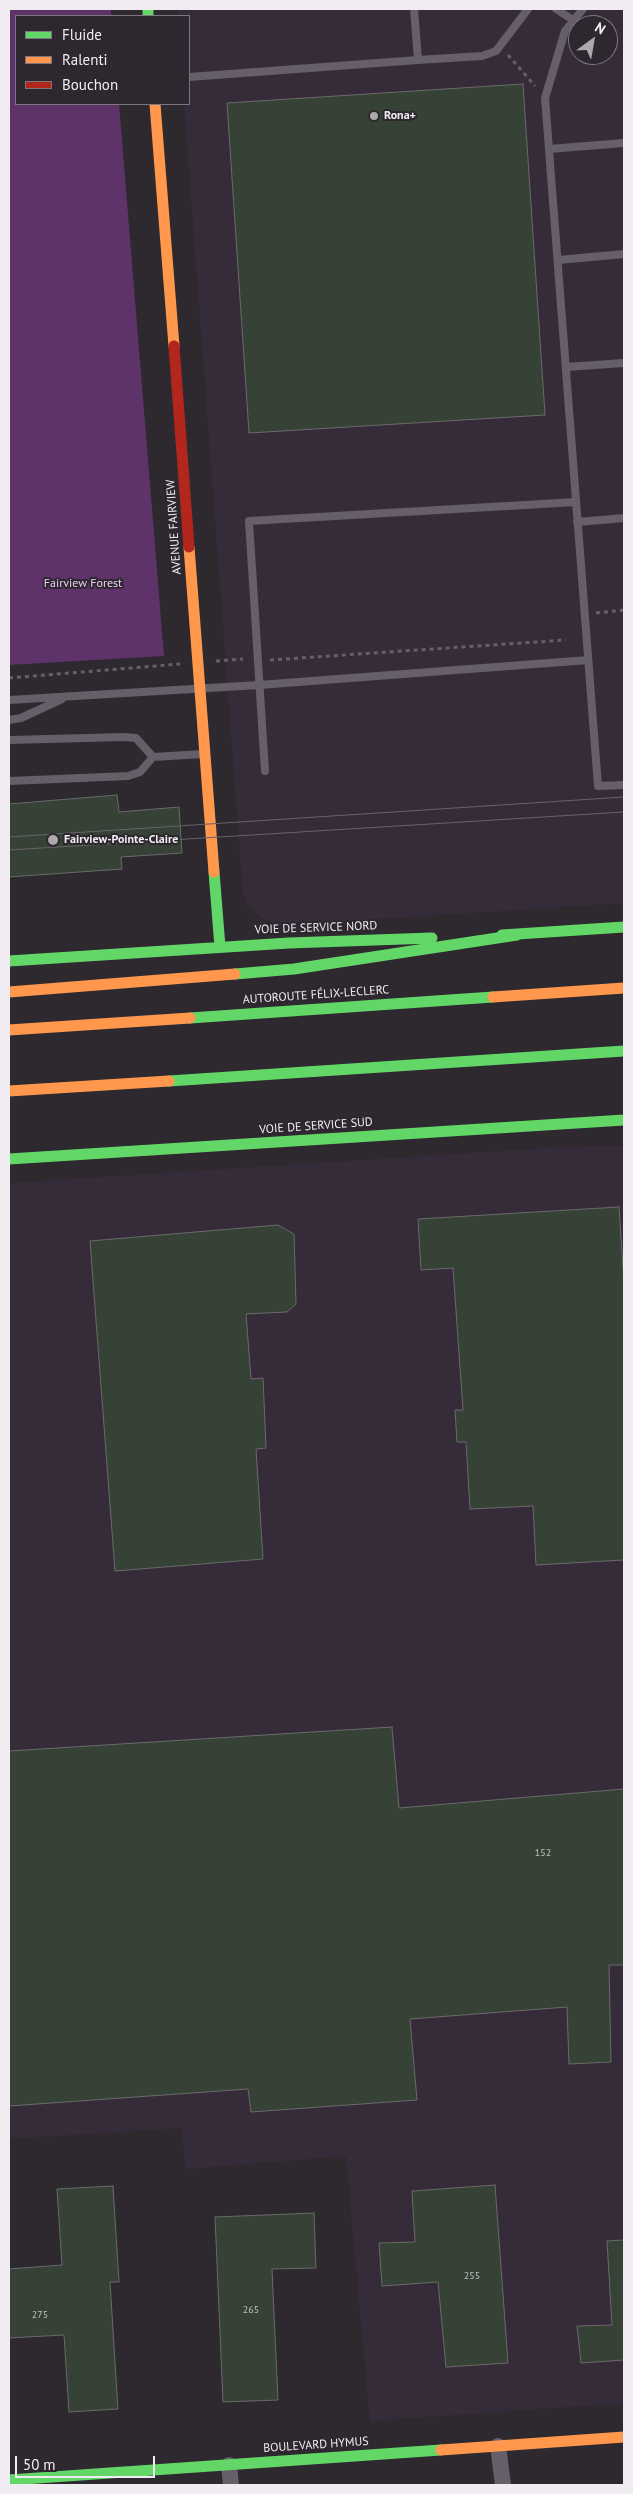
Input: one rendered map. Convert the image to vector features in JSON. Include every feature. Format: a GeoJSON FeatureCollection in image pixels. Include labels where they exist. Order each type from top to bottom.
{"type":"FeatureCollection","features":[{"type":"Feature","properties":{"kind":"main road","name":"AVENUE FAIRVIEW"},"geometry":{"type":"LineString","coordinates":[[155,105],[220,947]]}},
{"type":"Feature","properties":{"kind":"main road","name":"VOIE DE SERVICE NORD"},"geometry":{"type":"LineString","coordinates":[[9,961],[220,947],[517,935],[624,927]]}},
{"type":"Feature","properties":{"kind":"main road"},"geometry":{"type":"LineString","coordinates":[[9,992],[294,969],[517,935]]}},
{"type":"Feature","properties":{"kind":"main road","name":"AUTOROUTE FÉLIX-LECLERC"},"geometry":{"type":"LineString","coordinates":[[9,1030],[624,988]]}},
{"type":"Feature","properties":{"kind":"main road"},"geometry":{"type":"LineString","coordinates":[[9,1091],[624,1050]]}},
{"type":"Feature","properties":{"kind":"main road","name":"VOIE DE SERVICE SUD"},"geometry":{"type":"LineString","coordinates":[[9,1160],[624,1120]]}},
{"type":"Feature","properties":{"kind":"main road","name":"BOULEVARD HYMUS"},"geometry":{"type":"LineString","coordinates":[[9,2480],[624,2437]]}},
{"type":"Feature","properties":{"kind":"street"},"geometry":{"type":"LineString","coordinates":[[498,2446],[503,2485]]}},
{"type":"Feature","properties":{"kind":"street"},"geometry":{"type":"LineString","coordinates":[[229,2464],[231,2485]]}},
{"type":"Feature","properties":{"kind":"lane"},"geometry":{"type":"LineString","coordinates":[[414,9],[418,60]]}},
{"type":"Feature","properties":{"kind":"lane"},"geometry":{"type":"LineString","coordinates":[[190,77],[482,56],[496,51],[501,46],[528,9]]}},
{"type":"Feature","properties":{"kind":"lane"},"geometry":{"type":"LineString","coordinates":[[556,9],[568,16]]}},
{"type":"Feature","properties":{"kind":"lane"},"geometry":{"type":"LineString","coordinates":[[568,27],[565,31],[545,98],[598,786],[624,785]]}},
{"type":"Feature","properties":{"kind":"lane"},"geometry":{"type":"LineString","coordinates":[[549,149],[624,143]]}},
{"type":"Feature","properties":{"kind":"lane"},"geometry":{"type":"LineString","coordinates":[[558,260],[624,254]]}},
{"type":"Feature","properties":{"kind":"lane"},"geometry":{"type":"LineString","coordinates":[[566,367],[624,363]]}},
{"type":"Feature","properties":{"kind":"lane"},"geometry":{"type":"LineString","coordinates":[[265,772],[249,521],[576,502]]}},
{"type":"Feature","properties":{"kind":"lane"},"geometry":{"type":"LineString","coordinates":[[578,522],[624,518]]}},
{"type":"Feature","properties":{"kind":"lane"},"geometry":{"type":"LineString","coordinates":[[9,700],[199,687],[259,685],[588,660]]}},
{"type":"Feature","properties":{"kind":"lane"},"geometry":{"type":"LineString","coordinates":[[9,720],[21,718],[66,697]]}},
{"type":"Feature","properties":{"kind":"lane"},"geometry":{"type":"LineString","coordinates":[[9,740],[124,736],[136,738],[153,757]]}},
{"type":"Feature","properties":{"kind":"lane"},"geometry":{"type":"LineString","coordinates":[[9,781],[128,776],[140,772],[153,757],[205,754]]}},
{"type":"Feature","properties":{"kind":"path"},"geometry":{"type":"LineString","coordinates":[[501,46],[545,98]]}},
{"type":"Feature","properties":{"kind":"path"},"geometry":{"type":"LineString","coordinates":[[596,613],[624,610]]}},
{"type":"Feature","properties":{"kind":"path"},"geometry":{"type":"LineString","coordinates":[[270,660],[566,640]]}},
{"type":"Feature","properties":{"kind":"path"},"geometry":{"type":"LineString","coordinates":[[222,660],[242,659]]}},
{"type":"Feature","properties":{"kind":"path"},"geometry":{"type":"LineString","coordinates":[[9,678],[168,665]]}},
{"type":"Feature","properties":{"kind":"shaded area"},"geometry":{"type":"Polygon","coordinates":[[[177,9],[624,9],[624,903],[271,926],[271,920],[261,918],[246,904],[243,894],[184,105],[190,105],[190,15],[178,15],[177,9]]]}},
{"type":"Feature","properties":{"kind":"shaded area"},"geometry":{"type":"Polygon","coordinates":[[[624,1146],[624,2403],[370,2421],[346,2156],[185,2169],[182,2128],[9,2139],[9,1183],[563,1147],[624,1146]]]}},
{"type":"Feature","properties":{"kind":"green space","name":"Fairview Forest"},"geometry":{"type":"Polygon","coordinates":[[[9,9],[111,9],[111,15],[15,15],[15,105],[119,105],[164,656],[9,665],[9,9]]]}},
{"type":"Feature","properties":{"kind":"building"},"geometry":{"type":"Polygon","coordinates":[[[523,84],[545,415],[249,433],[227,103],[523,84]]]}},
{"type":"Feature","properties":{"kind":"building"},"geometry":{"type":"Polygon","coordinates":[[[117,795],[119,812],[179,807],[182,853],[121,857],[122,869],[9,877],[9,804],[117,795]]]}},
{"type":"Feature","properties":{"kind":"building"},"geometry":{"type":"Polygon","coordinates":[[[619,1207],[624,1283],[624,1560],[536,1565],[533,1506],[470,1509],[466,1442],[457,1442],[455,1410],[463,1410],[453,1268],[421,1270],[418,1219],[619,1207]]]}},
{"type":"Feature","properties":{"kind":"building"},"geometry":{"type":"Polygon","coordinates":[[[278,1225],[294,1234],[296,1304],[287,1312],[246,1314],[251,1379],[263,1378],[266,1448],[256,1449],[263,1559],[115,1571],[90,1241],[278,1225]]]}},
{"type":"Feature","properties":{"kind":"building"},"geometry":{"type":"Polygon","coordinates":[[[392,1727],[399,1808],[624,1789],[624,1965],[609,1965],[611,2062],[569,2064],[567,2007],[410,2019],[417,2100],[251,2112],[248,2089],[9,2106],[9,1751],[392,1727]]]}},
{"type":"Feature","properties":{"kind":"building"},"geometry":{"type":"Polygon","coordinates":[[[495,2185],[508,2363],[446,2367],[438,2282],[382,2286],[379,2243],[415,2242],[412,2191],[495,2185]]]}},
{"type":"Feature","properties":{"kind":"building"},"geometry":{"type":"Polygon","coordinates":[[[113,2186],[119,2282],[110,2282],[118,2409],[69,2412],[64,2335],[9,2338],[9,2269],[62,2265],[57,2189],[113,2186]]]}},
{"type":"Feature","properties":{"kind":"building"},"geometry":{"type":"Polygon","coordinates":[[[314,2213],[316,2268],[272,2269],[278,2400],[223,2402],[215,2217],[314,2213]]]}},
{"type":"Feature","properties":{"kind":"building"},"geometry":{"type":"Polygon","coordinates":[[[624,2240],[624,2360],[581,2363],[577,2326],[612,2325],[607,2241],[624,2240]]]}},
{"type":"Feature","properties":{"kind":"tram line"},"geometry":{"type":"LineString","coordinates":[[9,837],[624,797]]}},
{"type":"Feature","properties":{"kind":"tram line"},"geometry":{"type":"LineString","coordinates":[[9,850],[624,812]]}},
{"type":"Feature","properties":{"kind":"traffic: fast"},"geometry":{"type":"LineString","coordinates":[[148,9],[148,15]]}},
{"type":"Feature","properties":{"kind":"traffic: fast"},"geometry":{"type":"LineString","coordinates":[[214,872],[220,947]]}},
{"type":"Feature","properties":{"kind":"traffic: fast"},"geometry":{"type":"LineString","coordinates":[[502,935],[624,927]]}},
{"type":"Feature","properties":{"kind":"traffic: fast"},"geometry":{"type":"LineString","coordinates":[[235,974],[294,969],[517,935]]}},
{"type":"Feature","properties":{"kind":"traffic: fast"},"geometry":{"type":"LineString","coordinates":[[9,961],[289,943],[432,938]]}},
{"type":"Feature","properties":{"kind":"traffic: fast"},"geometry":{"type":"LineString","coordinates":[[190,1018],[493,997]]}},
{"type":"Feature","properties":{"kind":"traffic: fast"},"geometry":{"type":"LineString","coordinates":[[169,1081],[624,1051]]}},
{"type":"Feature","properties":{"kind":"traffic: fast"},"geometry":{"type":"LineString","coordinates":[[9,1159],[624,1120]]}},
{"type":"Feature","properties":{"kind":"traffic: fast"},"geometry":{"type":"LineString","coordinates":[[9,2480],[441,2450]]}},
{"type":"Feature","properties":{"kind":"traffic: slow"},"geometry":{"type":"LineString","coordinates":[[155,105],[174,346]]}},
{"type":"Feature","properties":{"kind":"traffic: slow"},"geometry":{"type":"LineString","coordinates":[[189,547],[214,872]]}},
{"type":"Feature","properties":{"kind":"traffic: slow"},"geometry":{"type":"LineString","coordinates":[[9,992],[235,974]]}},
{"type":"Feature","properties":{"kind":"traffic: slow"},"geometry":{"type":"LineString","coordinates":[[493,997],[624,988]]}},
{"type":"Feature","properties":{"kind":"traffic: slow"},"geometry":{"type":"LineString","coordinates":[[9,1030],[190,1018]]}},
{"type":"Feature","properties":{"kind":"traffic: slow"},"geometry":{"type":"LineString","coordinates":[[9,1091],[169,1081]]}},
{"type":"Feature","properties":{"kind":"traffic: slow"},"geometry":{"type":"LineString","coordinates":[[441,2450],[624,2437]]}},
{"type":"Feature","properties":{"kind":"traffic: jam"},"geometry":{"type":"LineString","coordinates":[[174,346],[189,547]]}},
{"type":"Feature","properties":{"kind":"place","name":"Rona+"},"geometry":{"type":"Point","coordinates":[374,116]}},
{"type":"Feature","properties":{"kind":"place","name":"Fairview-Pointe-Claire"},"geometry":{"type":"Point","coordinates":[53,840]}}]}
